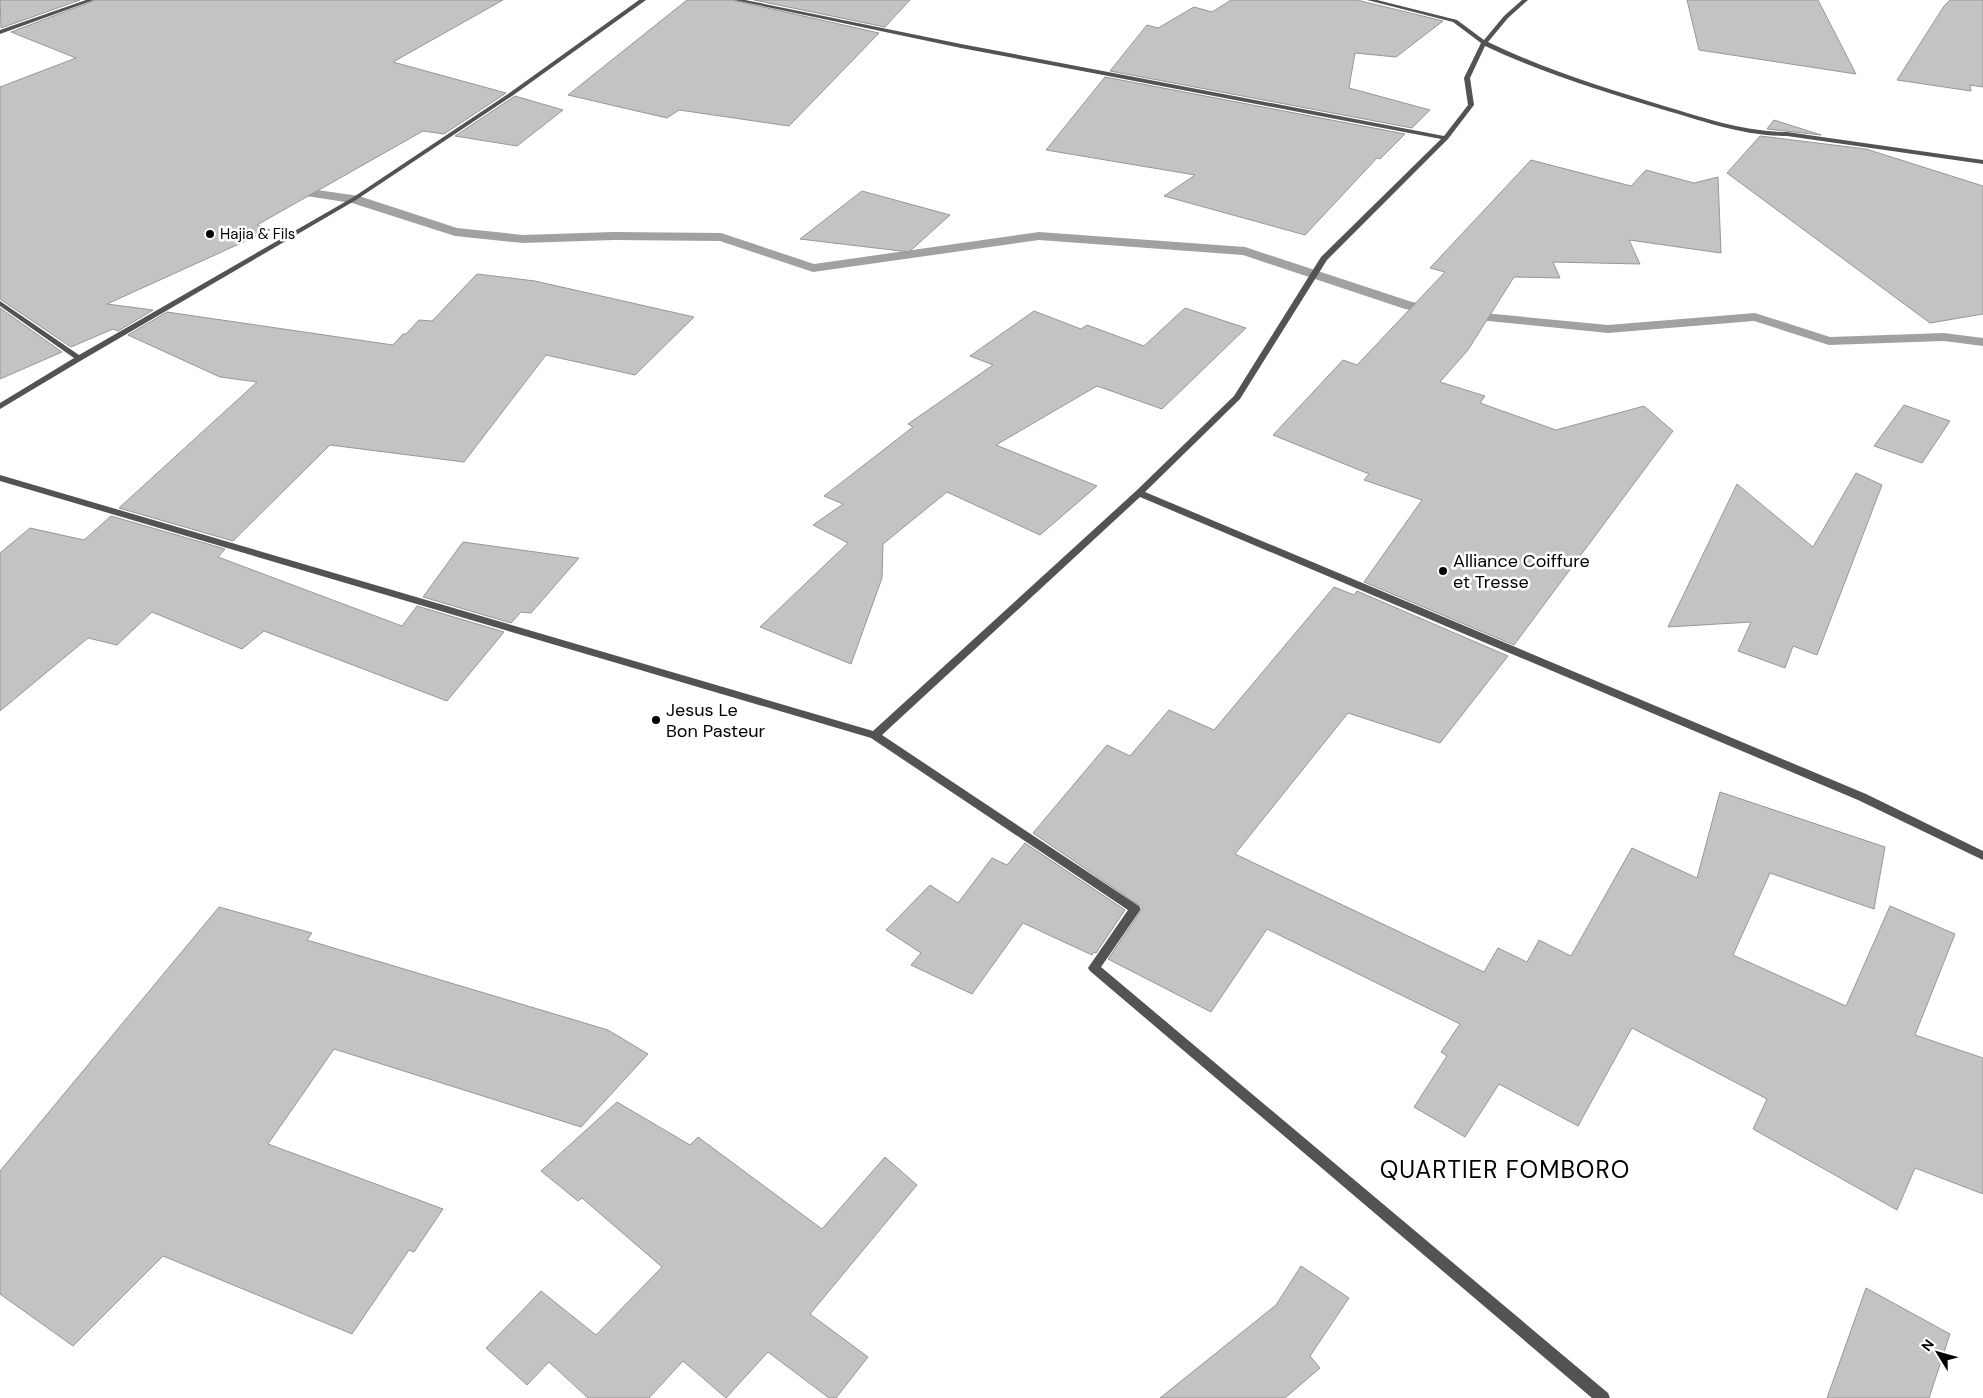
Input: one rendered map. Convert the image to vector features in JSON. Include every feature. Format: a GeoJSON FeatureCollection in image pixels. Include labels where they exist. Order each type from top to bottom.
{"type":"FeatureCollection","features":[{"type":"Feature","properties":{"kind":"street"},"geometry":{"type":"LineString","coordinates":[[0,32],[92,0]]}},
{"type":"Feature","properties":{"kind":"street"},"geometry":{"type":"LineString","coordinates":[[0,407],[79,358],[354,199],[510,96],[643,0]]}},
{"type":"Feature","properties":{"kind":"street"},"geometry":{"type":"LineString","coordinates":[[737,0],[961,46],[1446,138]]}},
{"type":"Feature","properties":{"kind":"street"},"geometry":{"type":"LineString","coordinates":[[1370,0],[1454,21],[1484,43],[1522,61],[1600,88],[1739,130],[1787,134],[1983,162]]}},
{"type":"Feature","properties":{"kind":"street"},"geometry":{"type":"LineString","coordinates":[[875,735],[1139,493],[1237,397],[1324,259],[1446,138],[1471,105],[1467,78],[1484,43],[1506,17],[1525,0]]}},
{"type":"Feature","properties":{"kind":"street"},"geometry":{"type":"LineString","coordinates":[[0,303],[79,358]]}},
{"type":"Feature","properties":{"kind":"street"},"geometry":{"type":"LineString","coordinates":[[0,478],[875,735],[1135,909],[1094,968],[1601,1396]]}},
{"type":"Feature","properties":{"kind":"street"},"geometry":{"type":"LineString","coordinates":[[1139,493],[1862,797],[1983,856]]}},
{"type":"Feature","properties":{"kind":"building"},"geometry":{"type":"Polygon","coordinates":[[[0,0],[80,0],[1,28],[0,0]]]}},
{"type":"Feature","properties":{"kind":"building"},"geometry":{"type":"Polygon","coordinates":[[[96,0],[503,0],[393,62],[506,93],[444,134],[423,131],[257,225],[270,230],[107,304],[153,310],[118,331],[113,329],[71,347],[0,299],[0,87],[76,58],[11,32],[96,0]]]}},
{"type":"Feature","properties":{"kind":"building"},"geometry":{"type":"Polygon","coordinates":[[[687,0],[732,0],[879,33],[789,126],[679,110],[667,118],[568,95],[687,0]]]}},
{"type":"Feature","properties":{"kind":"building"},"geometry":{"type":"Polygon","coordinates":[[[754,0],[910,0],[885,27],[754,0]]]}},
{"type":"Feature","properties":{"kind":"building"},"geometry":{"type":"Polygon","coordinates":[[[1231,0],[1357,0],[1443,21],[1396,57],[1355,53],[1349,88],[1430,110],[1412,128],[1110,71],[1147,25],[1158,28],[1194,7],[1212,12],[1231,0]]]}},
{"type":"Feature","properties":{"kind":"building"},"geometry":{"type":"Polygon","coordinates":[[[1687,0],[1818,0],[1856,74],[1699,50],[1687,0]]]}},
{"type":"Feature","properties":{"kind":"building"},"geometry":{"type":"Polygon","coordinates":[[[1950,0],[1983,0],[1983,87],[1970,85],[1971,91],[1897,80],[1944,6],[1950,0]]]}},
{"type":"Feature","properties":{"kind":"building"},"geometry":{"type":"Polygon","coordinates":[[[1105,77],[1405,134],[1380,159],[1377,158],[1305,235],[1164,196],[1195,175],[1046,150],[1105,77]]]}},
{"type":"Feature","properties":{"kind":"building"},"geometry":{"type":"Polygon","coordinates":[[[515,96],[563,110],[517,146],[455,136],[515,96]]]}},
{"type":"Feature","properties":{"kind":"building"},"geometry":{"type":"Polygon","coordinates":[[[1774,120],[1821,135],[1767,129],[1774,120]]]}},
{"type":"Feature","properties":{"kind":"building"},"geometry":{"type":"Polygon","coordinates":[[[1760,136],[1866,149],[1983,186],[1983,314],[1930,323],[1727,173],[1760,136]]]}},
{"type":"Feature","properties":{"kind":"building"},"geometry":{"type":"Polygon","coordinates":[[[1531,160],[1631,186],[1646,170],[1694,183],[1718,177],[1721,253],[1629,240],[1640,264],[1553,262],[1560,278],[1514,277],[1468,350],[1440,382],[1485,396],[1480,403],[1556,430],[1644,406],[1673,431],[1514,645],[1364,582],[1422,500],[1364,480],[1369,474],[1273,435],[1343,360],[1357,365],[1445,272],[1430,268],[1531,160]]]}},
{"type":"Feature","properties":{"kind":"building"},"geometry":{"type":"Polygon","coordinates":[[[862,191],[950,215],[909,252],[800,239],[862,191]]]}},
{"type":"Feature","properties":{"kind":"building"},"geometry":{"type":"Polygon","coordinates":[[[477,274],[535,281],[694,317],[635,375],[546,355],[464,462],[330,445],[233,541],[119,508],[257,382],[220,377],[128,335],[167,312],[393,345],[419,320],[432,321],[477,274]]]}},
{"type":"Feature","properties":{"kind":"building"},"geometry":{"type":"Polygon","coordinates":[[[0,308],[62,352],[0,379],[0,308]]]}},
{"type":"Feature","properties":{"kind":"building"},"geometry":{"type":"Polygon","coordinates":[[[1185,308],[1246,328],[1162,409],[1097,386],[996,445],[1097,486],[1040,535],[947,492],[883,544],[882,578],[851,664],[760,627],[848,543],[813,525],[843,504],[824,496],[913,427],[908,424],[993,365],[970,356],[1034,311],[1081,329],[1087,325],[1144,346],[1185,308]]]}},
{"type":"Feature","properties":{"kind":"building"},"geometry":{"type":"Polygon","coordinates":[[[1904,405],[1950,421],[1922,463],[1874,446],[1904,405]]]}},
{"type":"Feature","properties":{"kind":"building"},"geometry":{"type":"Polygon","coordinates":[[[1856,473],[1882,485],[1817,655],[1793,646],[1785,668],[1738,651],[1751,622],[1668,627],[1737,484],[1813,547],[1856,473]]]}},
{"type":"Feature","properties":{"kind":"building"},"geometry":{"type":"Polygon","coordinates":[[[111,516],[225,549],[218,557],[402,626],[417,606],[504,632],[447,701],[264,631],[242,649],[152,612],[117,645],[88,638],[0,711],[0,553],[30,528],[84,540],[111,516]]]}},
{"type":"Feature","properties":{"kind":"building"},"geometry":{"type":"Polygon","coordinates":[[[463,542],[579,558],[531,613],[521,612],[511,623],[423,597],[463,542]]]}},
{"type":"Feature","properties":{"kind":"building"},"geometry":{"type":"Polygon","coordinates":[[[1334,587],[1354,595],[1357,591],[1508,656],[1440,743],[1348,713],[1235,854],[1484,972],[1498,948],[1527,962],[1539,940],[1571,956],[1632,848],[1697,878],[1720,792],[1885,847],[1874,909],[1770,873],[1733,955],[1846,1006],[1890,906],[1955,934],[1915,1035],[1983,1058],[1983,1194],[1915,1168],[1897,1210],[1753,1129],[1767,1099],[1632,1028],[1578,1126],[1499,1084],[1465,1137],[1414,1107],[1447,1056],[1441,1052],[1460,1024],[1267,929],[1211,1012],[1108,959],[1143,908],[1033,833],[1107,745],[1130,756],[1169,710],[1214,730],[1334,587]]]}},
{"type":"Feature","properties":{"kind":"building"},"geometry":{"type":"Polygon","coordinates":[[[1025,843],[1125,910],[1096,953],[1094,952],[1092,955],[1023,923],[972,994],[911,965],[921,953],[886,930],[930,885],[958,903],[992,858],[1007,865],[1025,843]]]}},
{"type":"Feature","properties":{"kind":"building"},"geometry":{"type":"Polygon","coordinates":[[[219,907],[312,933],[307,940],[608,1030],[648,1054],[581,1127],[334,1049],[268,1144],[443,1209],[414,1252],[409,1250],[352,1334],[163,1256],[73,1346],[0,1294],[0,1171],[219,907]]]}},
{"type":"Feature","properties":{"kind":"building"},"geometry":{"type":"Polygon","coordinates":[[[617,1102],[690,1145],[698,1137],[822,1229],[885,1157],[917,1185],[810,1314],[868,1357],[836,1398],[829,1398],[768,1352],[726,1398],[683,1361],[649,1398],[588,1398],[549,1362],[527,1385],[486,1348],[541,1291],[596,1335],[662,1267],[582,1198],[578,1201],[541,1171],[617,1102]]]}},
{"type":"Feature","properties":{"kind":"building"},"geometry":{"type":"Polygon","coordinates":[[[1301,1266],[1349,1298],[1310,1356],[1320,1368],[1285,1398],[1160,1398],[1276,1305],[1301,1266]]]}},
{"type":"Feature","properties":{"kind":"building"},"geometry":{"type":"Polygon","coordinates":[[[1866,1288],[1950,1334],[1929,1398],[1827,1398],[1866,1288]]]}},
{"type":"Feature","properties":{"kind":"waterway"},"geometry":{"type":"LineString","coordinates":[[290,190],[354,199],[455,232],[523,239],[614,236],[721,237],[813,268],[1039,236],[1245,251],[1410,306],[1436,310]]}},
{"type":"Feature","properties":{"kind":"waterway"},"geometry":{"type":"LineString","coordinates":[[1463,315],[1608,329],[1755,317],[1829,341],[1944,337],[1983,342]]}},
{"type":"Feature","properties":{"kind":"place","name":"Hajia & Fils"},"geometry":{"type":"Point","coordinates":[210,234]}},
{"type":"Feature","properties":{"kind":"place","name":"Alliance Coiffure et Tresse"},"geometry":{"type":"Point","coordinates":[1443,571]}},
{"type":"Feature","properties":{"kind":"place","name":"Jesus Le Bon Pasteur"},"geometry":{"type":"Point","coordinates":[656,720]}},
{"type":"Feature","properties":{"kind":"district","name":"QUARTIER FOMBORO"},"geometry":{"type":"Point","coordinates":[1505,1169]}}]}
